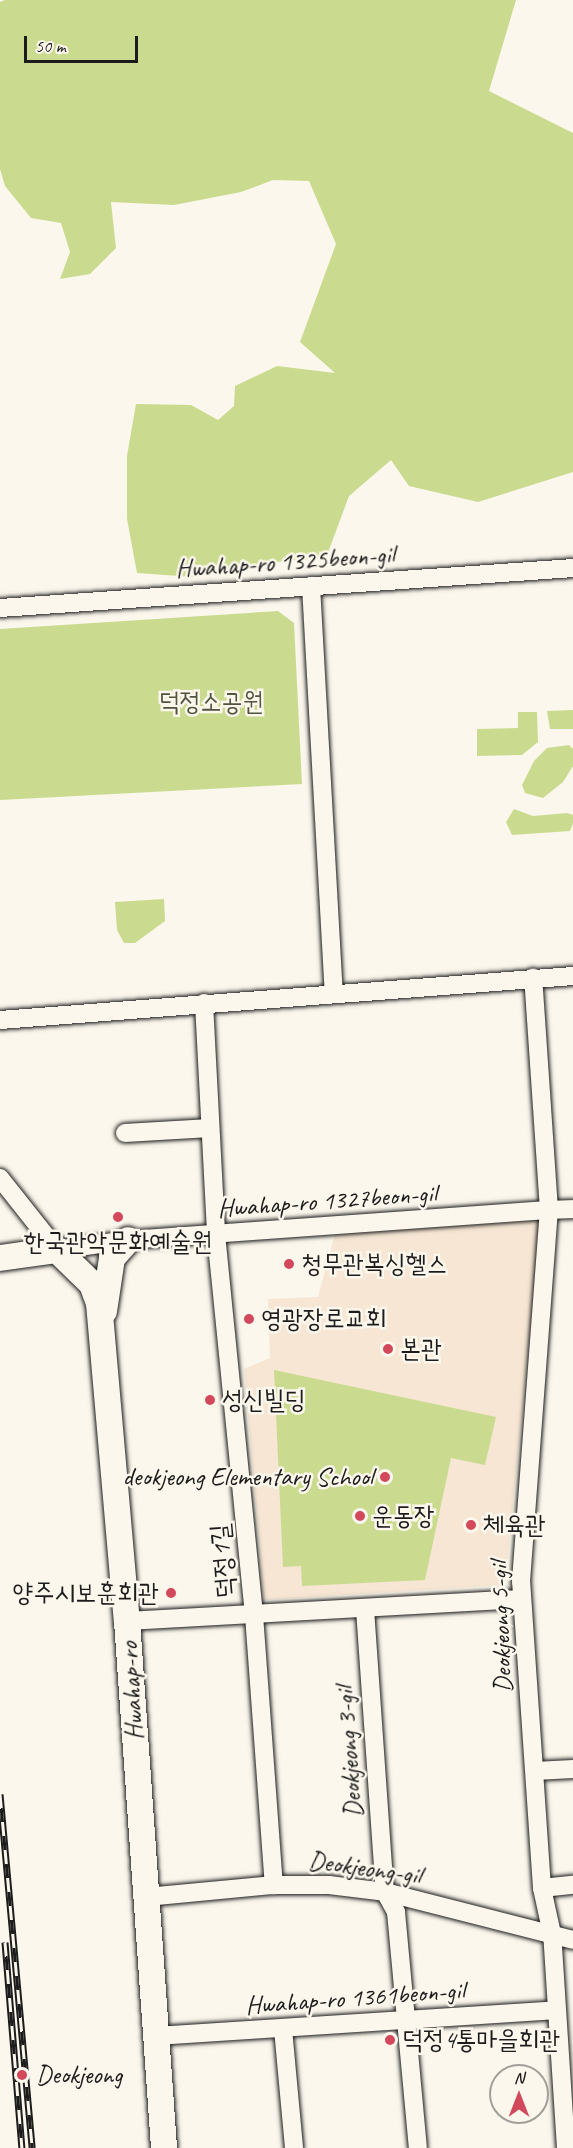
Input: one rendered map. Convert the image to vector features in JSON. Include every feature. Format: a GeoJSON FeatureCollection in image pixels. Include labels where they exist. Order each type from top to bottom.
{"type":"FeatureCollection","features":[{"type":"Feature","properties":{"kind":"main road"},"geometry":{"type":"LineString","coordinates":[[102,1329],[112,1258],[118,1242]]}},
{"type":"Feature","properties":{"kind":"main road"},"geometry":{"type":"LineString","coordinates":[[0,1258],[57,1250]]}},
{"type":"Feature","properties":{"kind":"main road","name":"Hwahap-ro"},"geometry":{"type":"LineString","coordinates":[[57,1250],[92,1284],[102,1329],[128,1620],[164,2148]]}},
{"type":"Feature","properties":{"kind":"street","name":"Hwahap-ro 1325beon-gil"},"geometry":{"type":"LineString","coordinates":[[0,608],[573,568]]}},
{"type":"Feature","properties":{"kind":"street"},"geometry":{"type":"LineString","coordinates":[[311,586],[334,993]]}},
{"type":"Feature","properties":{"kind":"street"},"geometry":{"type":"LineString","coordinates":[[0,1020],[573,976]]}},
{"type":"Feature","properties":{"kind":"street"},"geometry":{"type":"LineString","coordinates":[[533,978],[549,1210]]}},
{"type":"Feature","properties":{"kind":"street"},"geometry":{"type":"LineString","coordinates":[[204,1004],[216,1234]]}},
{"type":"Feature","properties":{"kind":"street"},"geometry":{"type":"LineString","coordinates":[[125,1133],[210,1128]]}},
{"type":"Feature","properties":{"kind":"street"},"geometry":{"type":"LineString","coordinates":[[0,1178],[57,1250],[118,1242]]}},
{"type":"Feature","properties":{"kind":"street","name":"Hwahap-ro 1327beon-gil"},"geometry":{"type":"LineString","coordinates":[[118,1242],[573,1209]]}},
{"type":"Feature","properties":{"kind":"street","name":"Deokjeong 5-gil"},"geometry":{"type":"LineString","coordinates":[[549,1210],[521,1599],[542,1888],[552,1934],[556,2010],[568,2116],[566,2148]]}},
{"type":"Feature","properties":{"kind":"street","name":"덕정1길"},"geometry":{"type":"LineString","coordinates":[[216,1234],[254,1615],[274,1884]]}},
{"type":"Feature","properties":{"kind":"street"},"geometry":{"type":"LineString","coordinates":[[128,1620],[521,1599]]}},
{"type":"Feature","properties":{"kind":"street","name":"Deokjeong 3-gil"},"geometry":{"type":"LineString","coordinates":[[365,1609],[385,1892],[396,1912],[418,2148]]}},
{"type":"Feature","properties":{"kind":"street"},"geometry":{"type":"LineString","coordinates":[[535,1772],[573,1769]]}},
{"type":"Feature","properties":{"kind":"street","name":"Deokjeong-gil"},"geometry":{"type":"LineString","coordinates":[[147,1897],[274,1884],[385,1892],[573,1940]]}},
{"type":"Feature","properties":{"kind":"street"},"geometry":{"type":"LineString","coordinates":[[542,1888],[573,1885]]}},
{"type":"Feature","properties":{"kind":"street","name":"Hwahap-ro 1361beon-gil"},"geometry":{"type":"LineString","coordinates":[[157,2036],[556,2010]]}},
{"type":"Feature","properties":{"kind":"street"},"geometry":{"type":"LineString","coordinates":[[283,2029],[294,2148]]}},
{"type":"Feature","properties":{"kind":"shaded area","name":"deokjeong Elementary School"},"geometry":{"type":"Polygon","coordinates":[[[541,1220],[505,1585],[264,1600],[244,1369],[270,1358],[268,1299],[318,1297],[335,1234],[541,1220]]]}},
{"type":"Feature","properties":{"kind":"green space"},"geometry":{"type":"Polygon","coordinates":[[[5,0],[516,0],[489,91],[573,133],[573,472],[478,502],[409,486],[391,460],[349,496],[326,558],[283,561],[193,577],[137,573],[127,519],[127,456],[136,404],[191,405],[218,420],[234,406],[235,386],[277,366],[335,373],[300,342],[336,244],[309,181],[273,180],[241,192],[174,205],[111,202],[116,248],[90,274],[60,279],[70,252],[61,223],[31,218],[5,186],[0,169],[0,2],[5,0]]]}},
{"type":"Feature","properties":{"kind":"green space","name":"덕정소공원"},"geometry":{"type":"Polygon","coordinates":[[[278,611],[294,623],[302,784],[0,800],[0,629],[278,611]]]}},
{"type":"Feature","properties":{"kind":"green space"},"geometry":{"type":"Polygon","coordinates":[[[573,710],[573,729],[550,729],[547,711],[573,710]]]}},
{"type":"Feature","properties":{"kind":"green space"},"geometry":{"type":"Polygon","coordinates":[[[518,712],[537,712],[538,742],[522,755],[477,756],[477,729],[518,728],[518,712]]]}},
{"type":"Feature","properties":{"kind":"green space"},"geometry":{"type":"Polygon","coordinates":[[[569,745],[573,749],[573,766],[563,782],[543,798],[525,793],[522,785],[534,761],[547,748],[569,745]]]}},
{"type":"Feature","properties":{"kind":"green space"},"geometry":{"type":"Polygon","coordinates":[[[514,809],[533,816],[567,813],[573,815],[573,823],[570,831],[512,835],[506,822],[514,809]]]}},
{"type":"Feature","properties":{"kind":"green space"},"geometry":{"type":"Polygon","coordinates":[[[164,899],[165,921],[135,943],[124,943],[117,930],[115,902],[164,899]]]}},
{"type":"Feature","properties":{"kind":"green space","name":"운동장"},"geometry":{"type":"Polygon","coordinates":[[[274,1370],[496,1417],[485,1465],[451,1458],[425,1580],[302,1586],[301,1566],[283,1567],[274,1370]]]}},
{"type":"Feature","properties":{"kind":"railway"},"geometry":{"type":"LineString","coordinates":[[0,1794],[32,2148]]}},
{"type":"Feature","properties":{"kind":"railway"},"geometry":{"type":"LineString","coordinates":[[5,1942],[22,2148]]}},
{"type":"Feature","properties":{"kind":"place","name":"한국관악문화예술원"},"geometry":{"type":"Point","coordinates":[118,1217]}},
{"type":"Feature","properties":{"kind":"place","name":"청무관복싱헬스"},"geometry":{"type":"Point","coordinates":[289,1264]}},
{"type":"Feature","properties":{"kind":"place","name":"영광장로교회"},"geometry":{"type":"Point","coordinates":[249,1319]}},
{"type":"Feature","properties":{"kind":"place","name":"본관"},"geometry":{"type":"Point","coordinates":[388,1349]}},
{"type":"Feature","properties":{"kind":"place","name":"성신빌딩"},"geometry":{"type":"Point","coordinates":[210,1400]}},
{"type":"Feature","properties":{"kind":"place","name":"deokjeong Elementary School"},"geometry":{"type":"Point","coordinates":[385,1477]}},
{"type":"Feature","properties":{"kind":"place","name":"운동장"},"geometry":{"type":"Point","coordinates":[360,1516]}},
{"type":"Feature","properties":{"kind":"place","name":"체육관"},"geometry":{"type":"Point","coordinates":[471,1525]}},
{"type":"Feature","properties":{"kind":"place","name":"양주시보훈회관"},"geometry":{"type":"Point","coordinates":[171,1593]}},
{"type":"Feature","properties":{"kind":"place","name":"덕정4통마을회관"},"geometry":{"type":"Point","coordinates":[390,2040]}},
{"type":"Feature","properties":{"kind":"place","name":"Deokjeong"},"geometry":{"type":"Point","coordinates":[22,2075]}}]}
